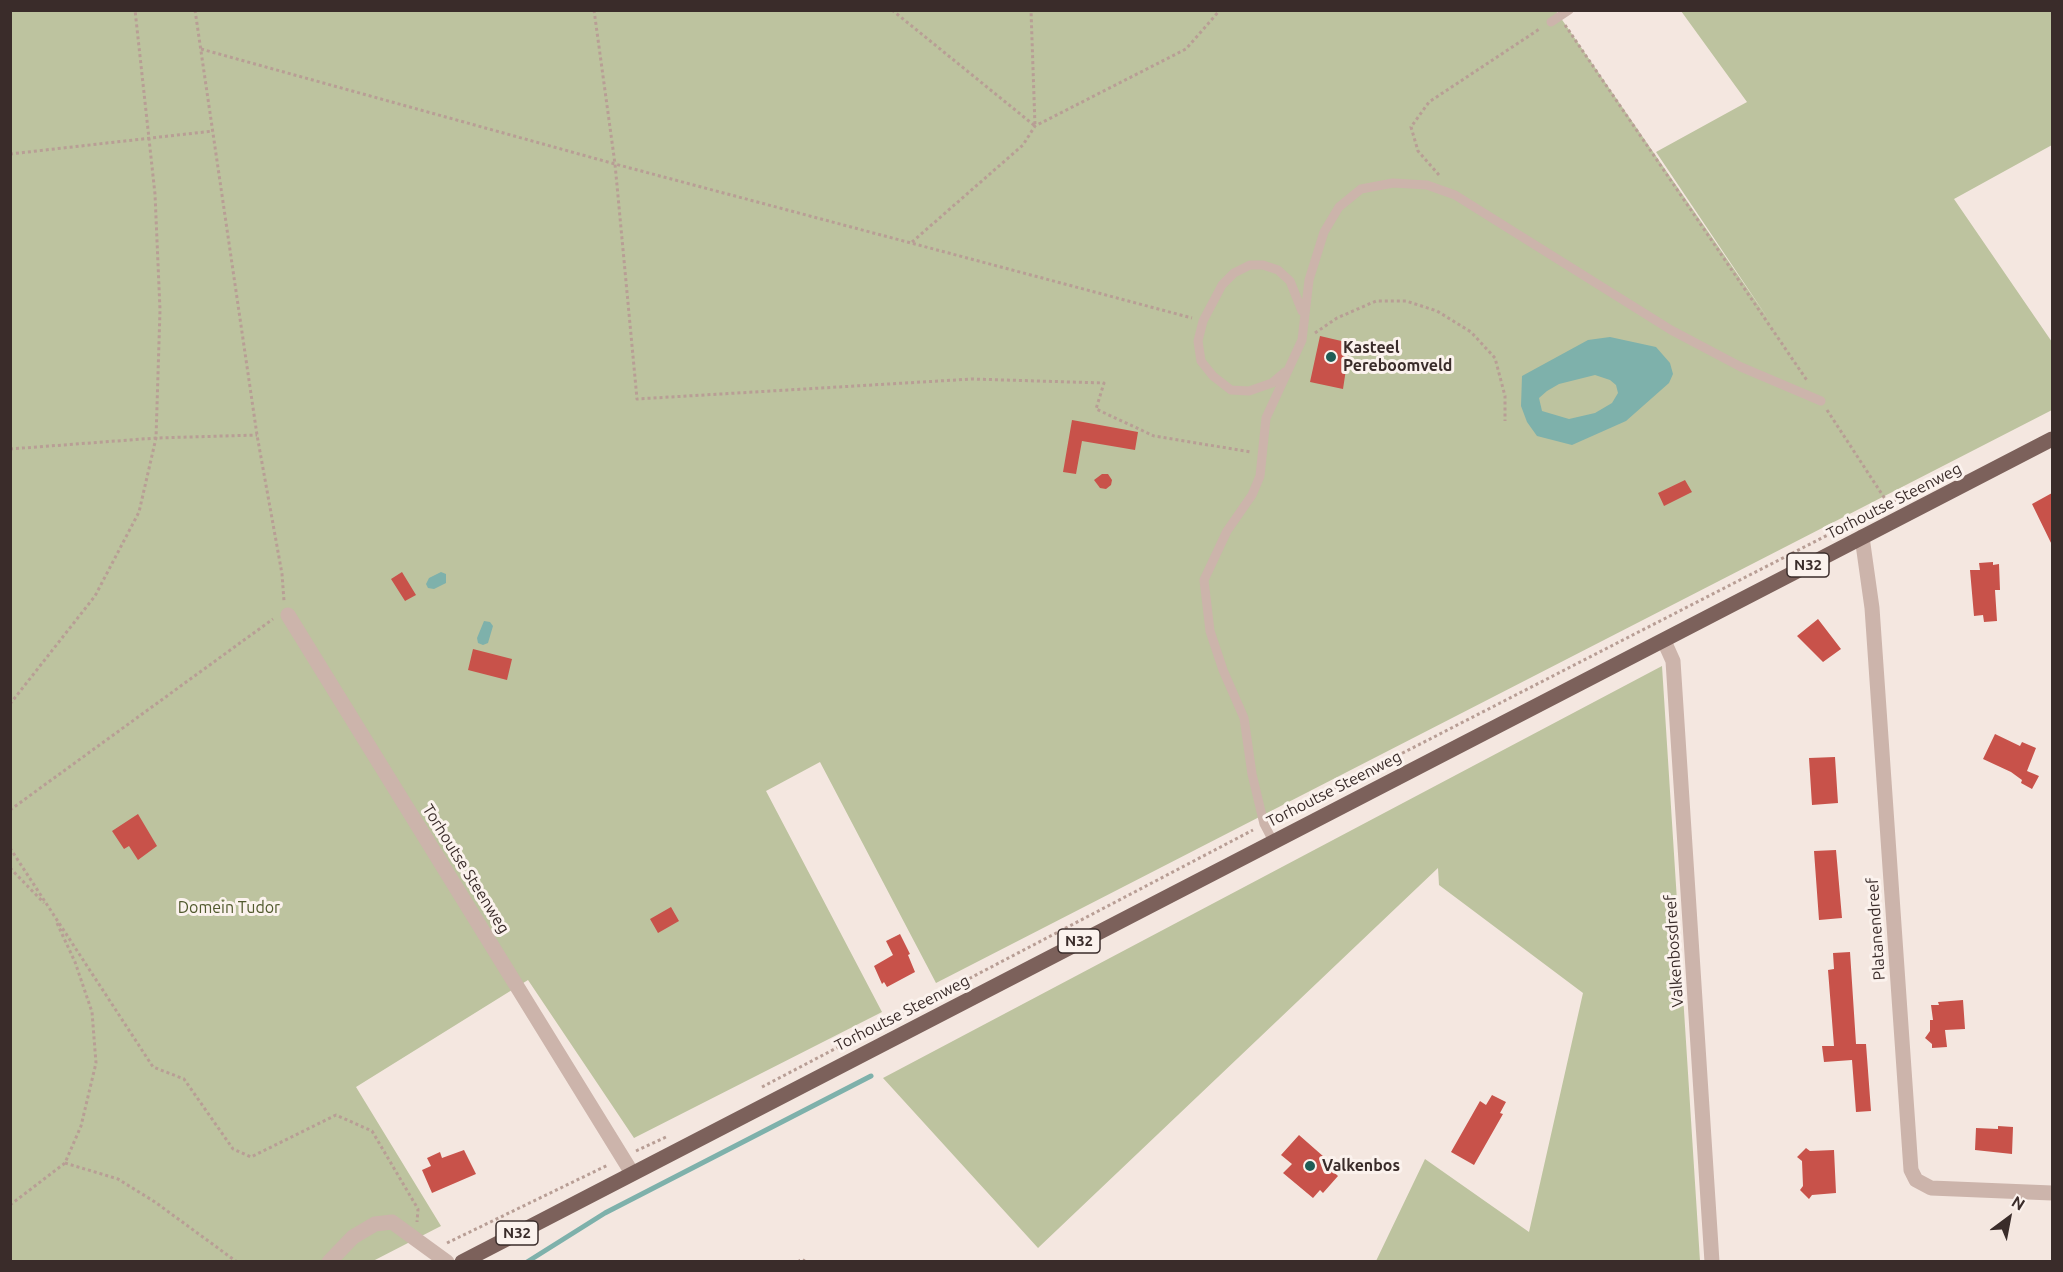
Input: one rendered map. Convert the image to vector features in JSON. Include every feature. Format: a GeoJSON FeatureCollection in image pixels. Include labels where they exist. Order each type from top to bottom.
{"type":"FeatureCollection","features":[{"type":"Feature","properties":{"kind":"main road","name":"Torhoutse Steenweg"},"geometry":{"type":"LineString","coordinates":[[462,1262],[2052,439]]}},
{"type":"Feature","properties":{"kind":"street","name":"Platanendreef"},"geometry":{"type":"LineString","coordinates":[[1862,537],[1872,608],[1911,1170],[1916,1180],[1931,1188],[2052,1193]]}},
{"type":"Feature","properties":{"kind":"street","name":"Torhoutse Steenweg"},"geometry":{"type":"LineString","coordinates":[[282,612],[632,1173]]}},
{"type":"Feature","properties":{"kind":"street","name":"Valkenbosdreef"},"geometry":{"type":"LineString","coordinates":[[1664,640],[1673,661],[1712,1262]]}},
{"type":"Feature","properties":{"kind":"street"},"geometry":{"type":"LineString","coordinates":[[329,1262],[353,1237],[375,1224],[392,1222],[415,1236],[447,1262]]}},
{"type":"Feature","properties":{"kind":"lane"},"geometry":{"type":"LineString","coordinates":[[1555,19],[1569,10]]}},
{"type":"Feature","properties":{"kind":"lane"},"geometry":{"type":"LineString","coordinates":[[1273,841],[1264,824],[1252,774],[1244,718],[1223,670],[1210,631],[1204,580],[1227,531],[1252,495],[1260,476],[1266,418],[1274,395],[1291,366],[1302,340],[1303,315],[1309,280],[1324,232],[1339,207],[1361,189],[1393,183],[1427,185],[1455,195],[1671,330],[1741,367],[1821,400]]}},
{"type":"Feature","properties":{"kind":"lane"},"geometry":{"type":"LineString","coordinates":[[1291,366],[1272,383],[1249,391],[1231,390],[1213,376],[1201,361],[1198,341],[1203,321],[1222,285],[1234,273],[1250,265],[1263,265],[1278,270],[1290,281],[1303,315]]}},
{"type":"Feature","properties":{"kind":"path"},"geometry":{"type":"LineString","coordinates":[[10,704],[94,596],[139,512],[156,438],[160,310],[150,137],[135,10]]}},
{"type":"Feature","properties":{"kind":"path"},"geometry":{"type":"LineString","coordinates":[[10,810],[282,612],[282,574],[257,435],[195,10]]}},
{"type":"Feature","properties":{"kind":"path"},"geometry":{"type":"LineString","coordinates":[[594,10],[615,164],[637,399],[972,380],[1104,383],[1096,409],[1154,436],[1263,454]]}},
{"type":"Feature","properties":{"kind":"path"},"geometry":{"type":"LineString","coordinates":[[892,10],[1035,126]]}},
{"type":"Feature","properties":{"kind":"path"},"geometry":{"type":"LineString","coordinates":[[1031,10],[1035,126]]}},
{"type":"Feature","properties":{"kind":"path"},"geometry":{"type":"LineString","coordinates":[[912,242],[1023,145],[1035,126],[1186,49],[1220,10]]}},
{"type":"Feature","properties":{"kind":"path"},"geometry":{"type":"LineString","coordinates":[[1455,195],[1418,151],[1411,127],[1429,102],[1555,19],[1821,400],[1896,520]]}},
{"type":"Feature","properties":{"kind":"path"},"geometry":{"type":"LineString","coordinates":[[201,49],[615,164],[1203,321]]}},
{"type":"Feature","properties":{"kind":"path"},"geometry":{"type":"LineString","coordinates":[[10,154],[213,131]]}},
{"type":"Feature","properties":{"kind":"path"},"geometry":{"type":"LineString","coordinates":[[1313,335],[1337,318],[1376,301],[1406,301],[1437,311],[1471,332],[1495,358],[1504,396],[1505,421]]}},
{"type":"Feature","properties":{"kind":"path"},"geometry":{"type":"LineString","coordinates":[[10,449],[156,438],[257,435]]}},
{"type":"Feature","properties":{"kind":"path"},"geometry":{"type":"LineString","coordinates":[[10,848],[153,1067],[184,1079],[233,1149],[251,1157],[336,1115],[372,1131],[418,1209],[415,1236]]}},
{"type":"Feature","properties":{"kind":"path"},"geometry":{"type":"LineString","coordinates":[[10,868],[51,910],[75,962],[92,1012],[96,1063],[81,1126],[65,1163],[10,1205]]}},
{"type":"Feature","properties":{"kind":"path"},"geometry":{"type":"LineString","coordinates":[[65,1163],[118,1179],[156,1202],[237,1262]]}},
{"type":"Feature","properties":{"kind":"path"},"geometry":{"type":"LineString","coordinates":[[798,1262],[802,1259],[806,1262]]}},
{"type":"Feature","properties":{"kind":"green space","name":"Domein Tudor"},"geometry":{"type":"Polygon","coordinates":[[[10,11],[1556,11],[1769,320],[1656,152],[1747,102],[1681,11],[2052,11],[2052,145],[1954,199],[2052,342],[2052,410],[936,983],[820,762],[766,791],[882,1012],[634,1138],[528,980],[356,1087],[441,1226],[373,1261],[11,1261],[10,11]]]}},
{"type":"Feature","properties":{"kind":"green space"},"geometry":{"type":"Polygon","coordinates":[[[1662,666],[1700,1261],[1376,1261],[1425,1159],[1529,1232],[1583,993],[1439,885],[1438,868],[1038,1248],[883,1078],[1662,666]]]}},
{"type":"Feature","properties":{"kind":"water"},"geometry":{"type":"Polygon","coordinates":[[[1610,337],[1656,347],[1670,363],[1673,374],[1669,383],[1626,421],[1572,445],[1537,436],[1527,422],[1521,406],[1522,376],[1588,340],[1610,337]],[[1595,375],[1559,384],[1539,398],[1542,411],[1569,419],[1595,413],[1612,403],[1618,393],[1616,385],[1610,380],[1595,375]]]}},
{"type":"Feature","properties":{"kind":"water"},"geometry":{"type":"Polygon","coordinates":[[[441,572],[446,574],[446,583],[434,589],[428,588],[426,584],[429,578],[441,572]]]}},
{"type":"Feature","properties":{"kind":"water"},"geometry":{"type":"Polygon","coordinates":[[[484,621],[490,622],[493,626],[488,643],[483,645],[478,643],[477,638],[484,621]]]}},
{"type":"Feature","properties":{"kind":"building","name":"Kasteel Pereboomveld"},"geometry":{"type":"Polygon","coordinates":[[[1320,336],[1350,343],[1343,389],[1310,382],[1320,336]]]}},
{"type":"Feature","properties":{"kind":"building"},"geometry":{"type":"Polygon","coordinates":[[[1072,420],[1138,432],[1135,450],[1082,441],[1076,474],[1063,472],[1072,420]]]}},
{"type":"Feature","properties":{"kind":"building"},"geometry":{"type":"Polygon","coordinates":[[[1102,474],[1108,474],[1112,480],[1111,485],[1106,489],[1100,488],[1094,480],[1102,474]]]}},
{"type":"Feature","properties":{"kind":"building"},"geometry":{"type":"Polygon","coordinates":[[[1685,480],[1692,492],[1664,506],[1658,493],[1685,480]]]}},
{"type":"Feature","properties":{"kind":"building"},"geometry":{"type":"Polygon","coordinates":[[[2052,493],[2052,545],[2032,504],[2052,493]]]}},
{"type":"Feature","properties":{"kind":"building"},"geometry":{"type":"Polygon","coordinates":[[[1993,562],[1993,565],[1999,564],[2000,590],[1995,590],[1997,621],[1984,622],[1983,615],[1974,616],[1970,570],[1980,570],[1979,563],[1993,562]]]}},
{"type":"Feature","properties":{"kind":"building"},"geometry":{"type":"Polygon","coordinates":[[[402,572],[416,595],[405,601],[391,579],[402,572]]]}},
{"type":"Feature","properties":{"kind":"building"},"geometry":{"type":"Polygon","coordinates":[[[1818,619],[1841,649],[1823,662],[1797,636],[1818,619]]]}},
{"type":"Feature","properties":{"kind":"building"},"geometry":{"type":"Polygon","coordinates":[[[473,649],[512,659],[507,680],[468,670],[473,649]]]}},
{"type":"Feature","properties":{"kind":"building"},"geometry":{"type":"Polygon","coordinates":[[[1995,734],[2020,746],[2022,742],[2036,748],[2027,771],[2039,776],[2032,789],[2021,783],[2022,780],[2011,772],[1983,759],[1995,734]]]}},
{"type":"Feature","properties":{"kind":"building"},"geometry":{"type":"Polygon","coordinates":[[[1835,757],[1838,803],[1812,805],[1809,758],[1835,757]]]}},
{"type":"Feature","properties":{"kind":"building"},"geometry":{"type":"Polygon","coordinates":[[[138,814],[157,846],[138,860],[129,846],[124,849],[112,831],[138,814]]]}},
{"type":"Feature","properties":{"kind":"building"},"geometry":{"type":"Polygon","coordinates":[[[1836,850],[1842,918],[1819,920],[1814,851],[1836,850]]]}},
{"type":"Feature","properties":{"kind":"building"},"geometry":{"type":"Polygon","coordinates":[[[671,907],[679,921],[658,933],[650,919],[671,907]]]}},
{"type":"Feature","properties":{"kind":"building"},"geometry":{"type":"Polygon","coordinates":[[[900,934],[910,954],[908,955],[915,972],[887,987],[884,982],[882,984],[874,966],[893,955],[886,941],[900,934]]]}},
{"type":"Feature","properties":{"kind":"building"},"geometry":{"type":"Polygon","coordinates":[[[1850,952],[1856,1044],[1866,1044],[1871,1111],[1856,1112],[1852,1060],[1824,1062],[1822,1046],[1834,1046],[1828,970],[1834,969],[1833,953],[1850,952]]]}},
{"type":"Feature","properties":{"kind":"building"},"geometry":{"type":"Polygon","coordinates":[[[1963,1000],[1965,1029],[1945,1030],[1947,1047],[1932,1048],[1932,1044],[1925,1038],[1930,1031],[1930,1020],[1933,1020],[1931,1005],[1939,1005],[1938,1002],[1963,1000]]]}},
{"type":"Feature","properties":{"kind":"building"},"geometry":{"type":"Polygon","coordinates":[[[1492,1095],[1506,1102],[1500,1113],[1503,1114],[1474,1165],[1451,1152],[1480,1101],[1486,1105],[1492,1095]]]}},
{"type":"Feature","properties":{"kind":"building"},"geometry":{"type":"Polygon","coordinates":[[[1998,1126],[2013,1127],[2012,1154],[1975,1150],[1976,1128],[1998,1129],[1998,1126]]]}},
{"type":"Feature","properties":{"kind":"building","name":"Valkenbos"},"geometry":{"type":"Polygon","coordinates":[[[1299,1135],[1332,1164],[1329,1168],[1338,1176],[1323,1193],[1320,1190],[1313,1198],[1283,1173],[1292,1164],[1281,1155],[1299,1135]]]}},
{"type":"Feature","properties":{"kind":"building"},"geometry":{"type":"Polygon","coordinates":[[[1806,1148],[1810,1151],[1834,1150],[1836,1193],[1812,1195],[1809,1199],[1800,1190],[1803,1186],[1802,1161],[1797,1157],[1806,1148]]]}},
{"type":"Feature","properties":{"kind":"building"},"geometry":{"type":"Polygon","coordinates":[[[464,1150],[476,1174],[432,1193],[422,1170],[431,1166],[427,1158],[440,1152],[442,1158],[464,1150]]]}},
{"type":"Feature","properties":{"kind":"waterway"},"geometry":{"type":"LineString","coordinates":[[527,1262],[605,1213],[871,1076]]}},
{"type":"Feature","properties":{"kind":"place","name":"Kasteel Pereboomveld"},"geometry":{"type":"Point","coordinates":[1331,357]}},
{"type":"Feature","properties":{"kind":"place","name":"Valkenbos"},"geometry":{"type":"Point","coordinates":[1310,1166]}}]}
